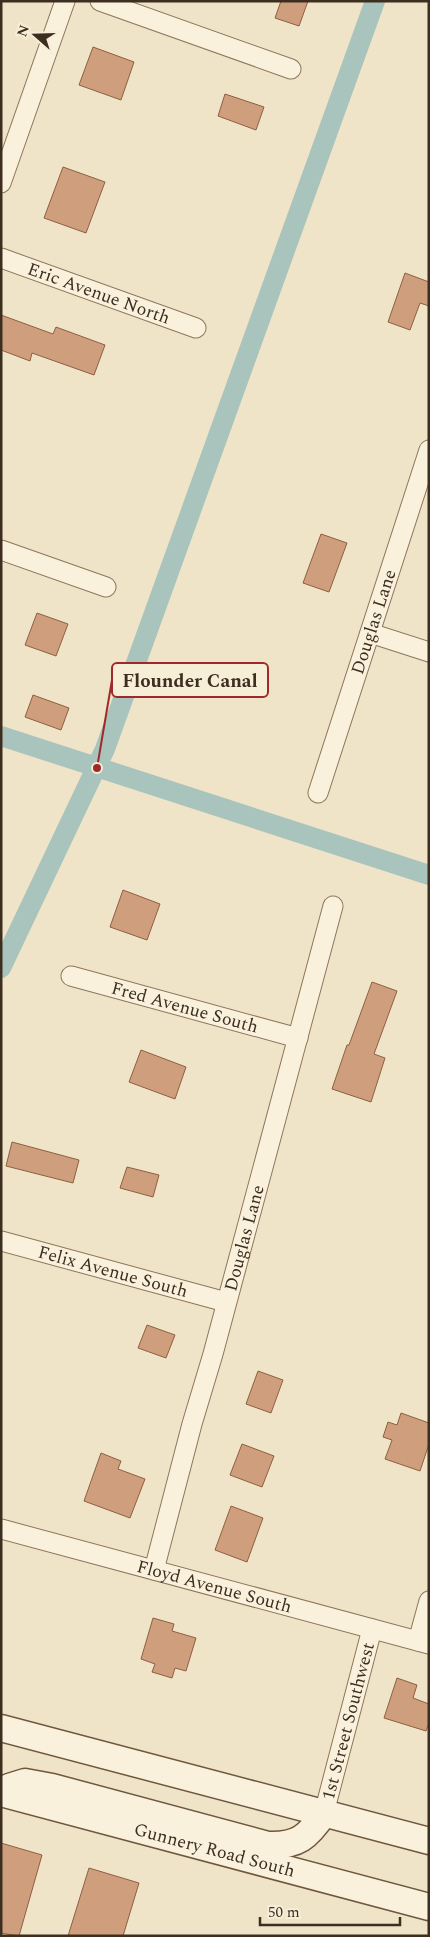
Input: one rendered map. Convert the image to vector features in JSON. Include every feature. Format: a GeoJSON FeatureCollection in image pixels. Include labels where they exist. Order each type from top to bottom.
{"type":"FeatureCollection","features":[{"type":"Feature","properties":{"kind":"main road"},"geometry":{"type":"LineString","coordinates":[[1,1728],[429,1841]]}},
{"type":"Feature","properties":{"kind":"main road"},"geometry":{"type":"LineString","coordinates":[[1,1746],[68,1764],[107,1772],[147,1766]]}},
{"type":"Feature","properties":{"kind":"main road"},"geometry":{"type":"LineString","coordinates":[[1,1791],[25,1782],[52,1787],[268,1844],[283,1845],[299,1841],[324,1813]]}},
{"type":"Feature","properties":{"kind":"main road","name":"Gunnery Road South"},"geometry":{"type":"LineString","coordinates":[[1,1791],[429,1907]]}},
{"type":"Feature","properties":{"kind":"street"},"geometry":{"type":"LineString","coordinates":[[1,183],[65,1]]}},
{"type":"Feature","properties":{"kind":"street"},"geometry":{"type":"LineString","coordinates":[[100,1],[291,69]]}},
{"type":"Feature","properties":{"kind":"street","name":"Eric Avenue North"},"geometry":{"type":"LineString","coordinates":[[1,258],[196,328]]}},
{"type":"Feature","properties":{"kind":"street","name":"Douglas Lane"},"geometry":{"type":"LineString","coordinates":[[318,793],[429,450]]}},
{"type":"Feature","properties":{"kind":"street"},"geometry":{"type":"LineString","coordinates":[[1,550],[106,587]]}},
{"type":"Feature","properties":{"kind":"street"},"geometry":{"type":"LineString","coordinates":[[370,633],[429,652]]}},
{"type":"Feature","properties":{"kind":"street","name":"Douglas Lane"},"geometry":{"type":"LineString","coordinates":[[154,1570],[333,906]]}},
{"type":"Feature","properties":{"kind":"street","name":"Fred Avenue South"},"geometry":{"type":"LineString","coordinates":[[71,976],[298,1038]]}},
{"type":"Feature","properties":{"kind":"street","name":"Felix Avenue South"},"geometry":{"type":"LineString","coordinates":[[1,1241],[226,1302]]}},
{"type":"Feature","properties":{"kind":"street","name":"Floyd Avenue South"},"geometry":{"type":"LineString","coordinates":[[1,1529],[423,1643]]}},
{"type":"Feature","properties":{"kind":"street"},"geometry":{"type":"LineString","coordinates":[[423,1643],[429,1601]]}},
{"type":"Feature","properties":{"kind":"street","name":"1st Street Southwest"},"geometry":{"type":"LineString","coordinates":[[324,1813],[372,1629]]}},
{"type":"Feature","properties":{"kind":"building"},"geometry":{"type":"Polygon","coordinates":[[[281,1],[308,1],[299,26],[275,18],[281,1]]]}},
{"type":"Feature","properties":{"kind":"building"},"geometry":{"type":"Polygon","coordinates":[[[93,47],[134,62],[121,100],[79,85],[93,47]]]}},
{"type":"Feature","properties":{"kind":"building"},"geometry":{"type":"Polygon","coordinates":[[[225,94],[264,107],[256,130],[218,116],[225,94]]]}},
{"type":"Feature","properties":{"kind":"building"},"geometry":{"type":"Polygon","coordinates":[[[63,167],[105,182],[86,233],[44,218],[63,167]]]}},
{"type":"Feature","properties":{"kind":"building"},"geometry":{"type":"Polygon","coordinates":[[[405,273],[429,282],[429,306],[420,303],[410,330],[388,322],[405,273]]]}},
{"type":"Feature","properties":{"kind":"building"},"geometry":{"type":"Polygon","coordinates":[[[1,315],[53,334],[56,327],[105,345],[94,375],[32,353],[30,361],[1,350],[1,315]]]}},
{"type":"Feature","properties":{"kind":"building"},"geometry":{"type":"Polygon","coordinates":[[[321,534],[347,543],[329,592],[303,583],[321,534]]]}},
{"type":"Feature","properties":{"kind":"building"},"geometry":{"type":"Polygon","coordinates":[[[37,613],[68,624],[56,656],[25,645],[37,613]]]}},
{"type":"Feature","properties":{"kind":"building"},"geometry":{"type":"Polygon","coordinates":[[[33,695],[69,708],[61,730],[25,717],[33,695]]]}},
{"type":"Feature","properties":{"kind":"building"},"geometry":{"type":"Polygon","coordinates":[[[123,890],[160,904],[147,940],[110,927],[123,890]]]}},
{"type":"Feature","properties":{"kind":"building"},"geometry":{"type":"Polygon","coordinates":[[[372,982],[397,991],[374,1054],[385,1058],[371,1102],[332,1089],[372,982]]]}},
{"type":"Feature","properties":{"kind":"building"},"geometry":{"type":"Polygon","coordinates":[[[141,1050],[186,1067],[175,1099],[129,1082],[141,1050]]]}},
{"type":"Feature","properties":{"kind":"building"},"geometry":{"type":"Polygon","coordinates":[[[12,1142],[79,1160],[73,1183],[6,1166],[12,1142]]]}},
{"type":"Feature","properties":{"kind":"building"},"geometry":{"type":"Polygon","coordinates":[[[127,1167],[159,1175],[153,1197],[120,1188],[127,1167]]]}},
{"type":"Feature","properties":{"kind":"building"},"geometry":{"type":"Polygon","coordinates":[[[147,1325],[175,1335],[166,1358],[138,1348],[147,1325]]]}},
{"type":"Feature","properties":{"kind":"building"},"geometry":{"type":"Polygon","coordinates":[[[258,1371],[283,1380],[271,1413],[246,1404],[258,1371]]]}},
{"type":"Feature","properties":{"kind":"building"},"geometry":{"type":"Polygon","coordinates":[[[401,1413],[429,1423],[429,1444],[420,1471],[385,1459],[392,1440],[383,1437],[388,1422],[397,1425],[401,1413]]]}},
{"type":"Feature","properties":{"kind":"building"},"geometry":{"type":"Polygon","coordinates":[[[242,1444],[274,1456],[262,1487],[230,1475],[242,1444]]]}},
{"type":"Feature","properties":{"kind":"building"},"geometry":{"type":"Polygon","coordinates":[[[101,1453],[121,1461],[118,1469],[145,1479],[130,1518],[84,1501],[101,1453]]]}},
{"type":"Feature","properties":{"kind":"building"},"geometry":{"type":"Polygon","coordinates":[[[231,1506],[263,1518],[247,1562],[215,1550],[231,1506]]]}},
{"type":"Feature","properties":{"kind":"building"},"geometry":{"type":"Polygon","coordinates":[[[153,1618],[174,1624],[172,1631],[196,1638],[186,1671],[175,1668],[172,1678],[152,1672],[155,1664],[141,1659],[153,1618]]]}},
{"type":"Feature","properties":{"kind":"building"},"geometry":{"type":"Polygon","coordinates":[[[397,1678],[417,1685],[413,1698],[429,1704],[429,1723],[426,1731],[384,1718],[397,1678]]]}},
{"type":"Feature","properties":{"kind":"building"},"geometry":{"type":"Polygon","coordinates":[[[1,1843],[42,1855],[19,1936],[1,1933],[1,1843]]]}},
{"type":"Feature","properties":{"kind":"building"},"geometry":{"type":"Polygon","coordinates":[[[89,1868],[139,1883],[123,1936],[68,1936],[89,1868]]]}},
{"type":"Feature","properties":{"kind":"waterway"},"geometry":{"type":"LineString","coordinates":[[1,968],[105,749],[375,1]]}},
{"type":"Feature","properties":{"kind":"waterway"},"geometry":{"type":"LineString","coordinates":[[1,736],[429,875]]}},
{"type":"Feature","properties":{"kind":"place","name":"Flounder Canal"},"geometry":{"type":"Point","coordinates":[97,768]}}]}
